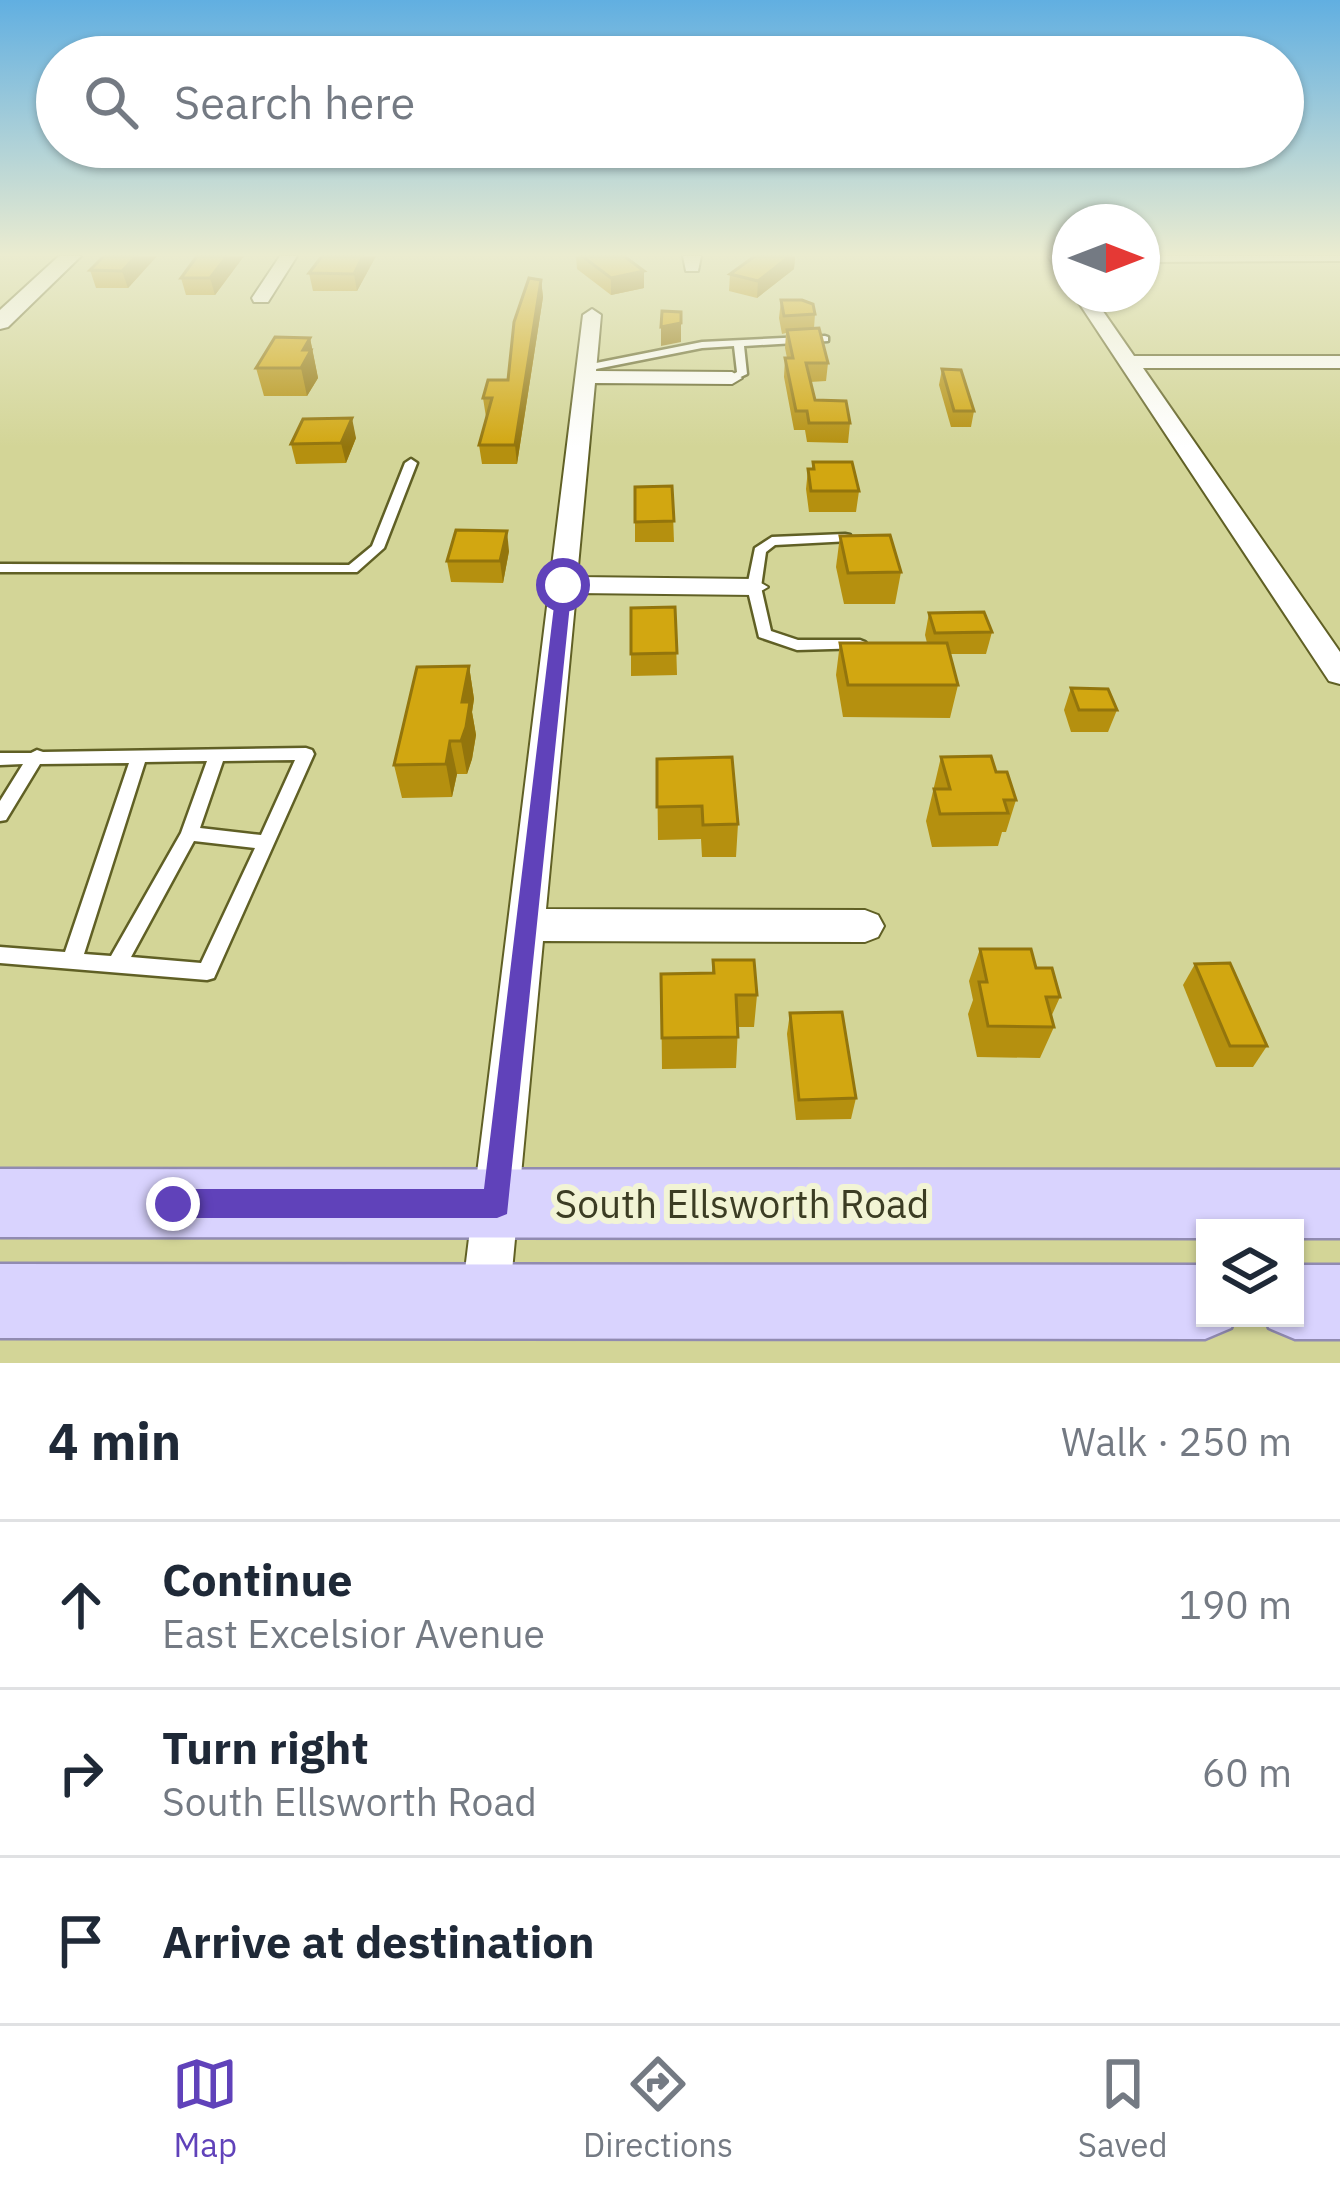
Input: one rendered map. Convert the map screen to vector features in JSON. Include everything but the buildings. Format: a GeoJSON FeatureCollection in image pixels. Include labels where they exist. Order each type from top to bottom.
{"type":"FeatureCollection","features":[{"type":"Feature","properties":{"kind":"main road","name":"South Ellsworth Road"},"geometry":{"type":"LineString","coordinates":[[2,1207],[497,1204],[1336,1215]]}},
{"type":"Feature","properties":{"kind":"main road"},"geometry":{"type":"LineString","coordinates":[[0,1301],[1196,1302]]}},
{"type":"Feature","properties":{"kind":"main road"},"geometry":{"type":"LineString","coordinates":[[1304,1302],[1340,1302]]}},
{"type":"Feature","properties":{"kind":"street"},"geometry":{"type":"LineString","coordinates":[[485,1303],[592,320]]}},
{"type":"Feature","properties":{"kind":"street"},"geometry":{"type":"LineString","coordinates":[[1099,320],[1340,674]]}},
{"type":"Feature","properties":{"kind":"street"},"geometry":{"type":"LineString","coordinates":[[1128,362],[1340,362]]}},
{"type":"Feature","properties":{"kind":"street"},"geometry":{"type":"LineString","coordinates":[[586,373],[732,378]]}},
{"type":"Feature","properties":{"kind":"street"},"geometry":{"type":"LineString","coordinates":[[563,585],[754,587]]}},
{"type":"Feature","properties":{"kind":"street"},"geometry":{"type":"LineString","coordinates":[[528,925],[866,926]]}},
{"type":"Feature","properties":{"kind":"lane"},"geometry":{"type":"LineString","coordinates":[[586,373],[702,345],[825,339]]}},
{"type":"Feature","properties":{"kind":"lane"},"geometry":{"type":"LineString","coordinates":[[732,378],[742,374],[739,344]]}},
{"type":"Feature","properties":{"kind":"lane"},"geometry":{"type":"LineString","coordinates":[[692,351],[699,363],[698,378]]}},
{"type":"Feature","properties":{"kind":"lane"},"geometry":{"type":"LineString","coordinates":[[0,568],[352,569],[378,548],[411,463]]}},
{"type":"Feature","properties":{"kind":"lane"},"geometry":{"type":"LineString","coordinates":[[845,538],[772,541],[755,559],[760,628],[770,638],[797,645],[863,645]]}},
{"type":"Feature","properties":{"kind":"lane"},"geometry":{"type":"LineString","coordinates":[[0,759],[306,754],[207,972],[0,955]]}},
{"type":"Feature","properties":{"kind":"lane"},"geometry":{"type":"LineString","coordinates":[[0,815],[38,756]]}},
{"type":"Feature","properties":{"kind":"lane"},"geometry":{"type":"LineString","coordinates":[[72,960],[139,756]]}},
{"type":"Feature","properties":{"kind":"lane"},"geometry":{"type":"LineString","coordinates":[[117,964],[189,834],[218,756]]}},
{"type":"Feature","properties":{"kind":"lane"},"geometry":{"type":"LineString","coordinates":[[189,834],[266,842]]}},
{"type":"Feature","properties":{"kind":"route"},"geometry":{"type":"LineString","coordinates":[[173,1204],[497,1204],[563,585]]}}]}
